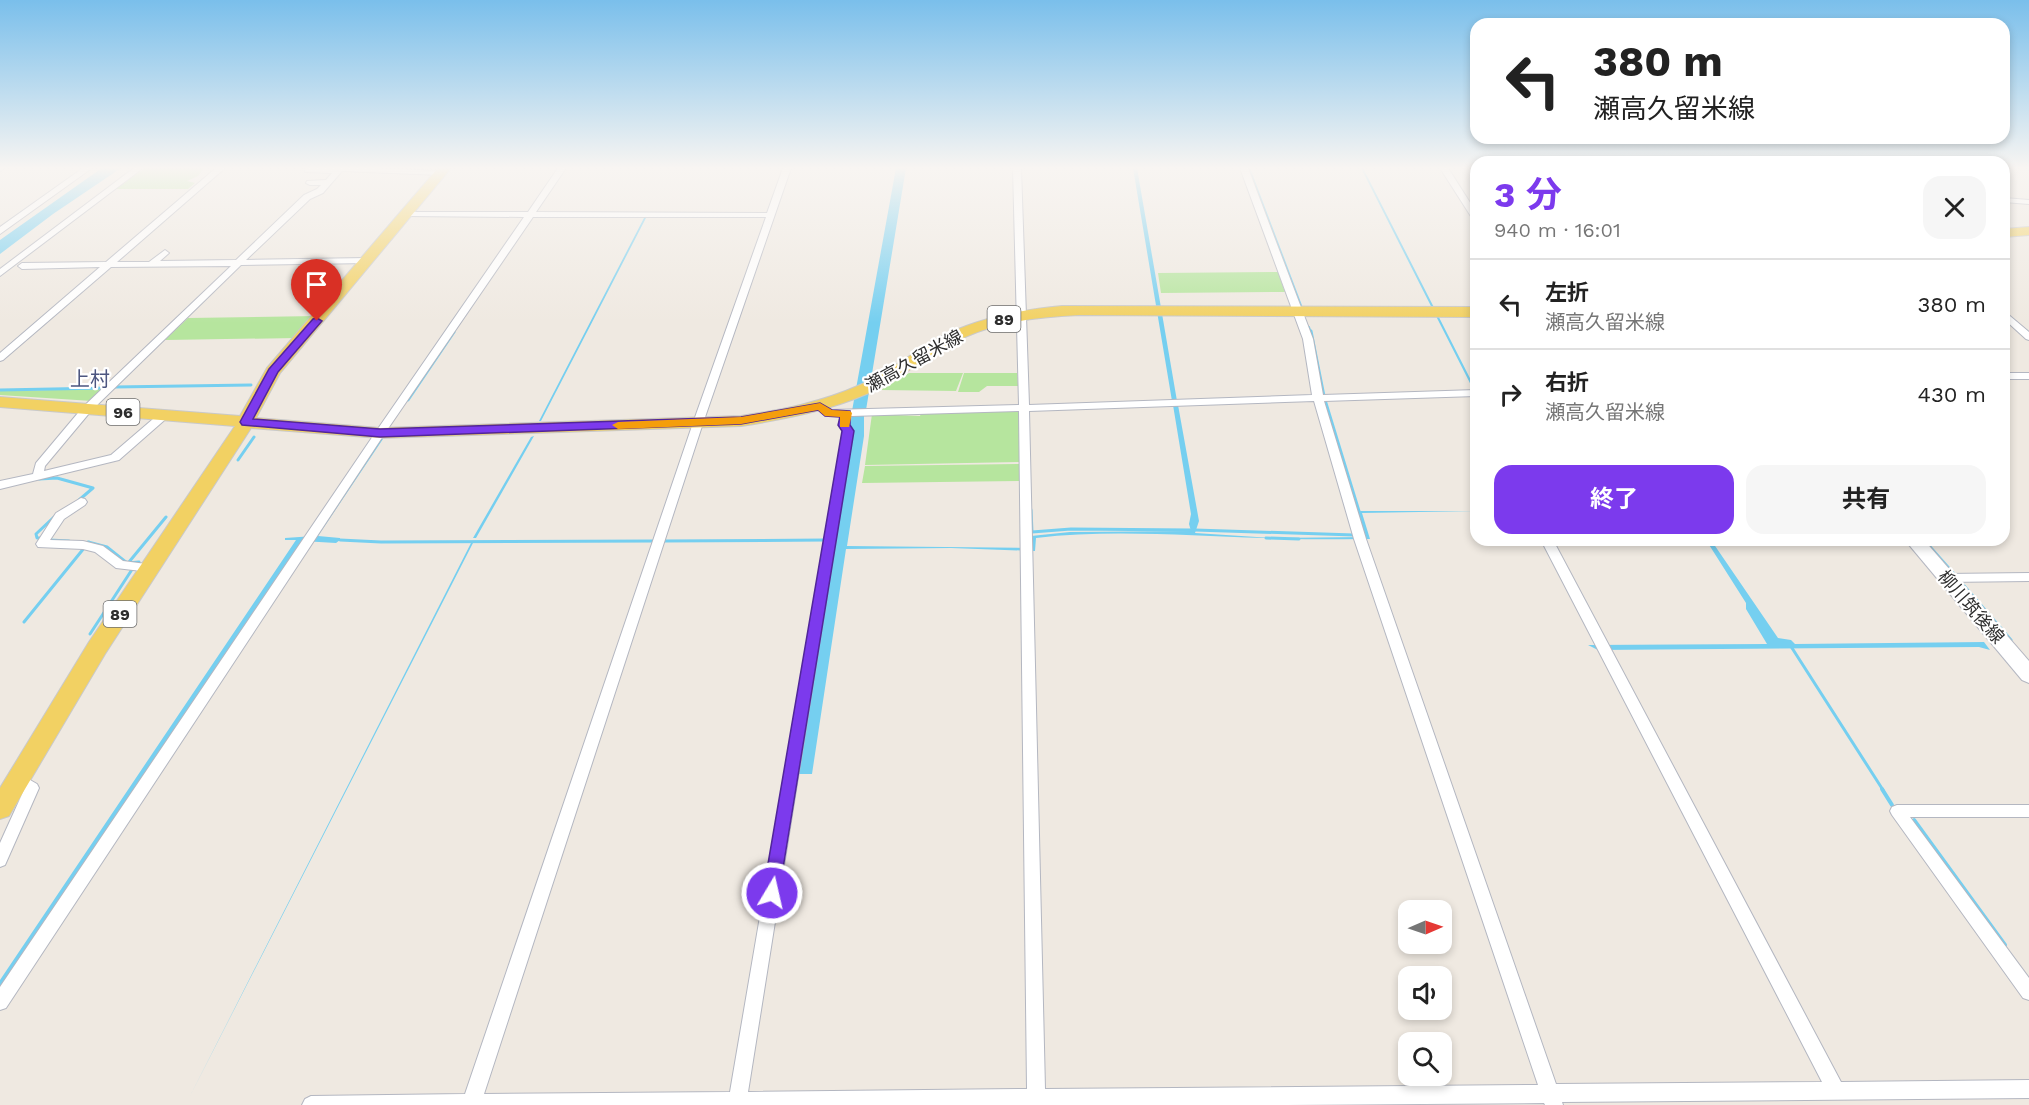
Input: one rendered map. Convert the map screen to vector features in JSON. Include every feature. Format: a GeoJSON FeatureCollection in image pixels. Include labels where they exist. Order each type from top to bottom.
{"type":"FeatureCollection","features":[{"type":"Feature","properties":{"kind":"main road","name":"89"},"geometry":{"type":"LineString","coordinates":[[0,809],[97,648],[246,422],[280,362],[401,220]]}},
{"type":"Feature","properties":{"kind":"main road"},"geometry":{"type":"LineString","coordinates":[[2010,232],[2025,231]]}},
{"type":"Feature","properties":{"kind":"main road","name":"瀬高久留米線"},"geometry":{"type":"LineString","coordinates":[[246,422],[380,433],[741,421],[820,406],[852,394],[872,386],[944,341],[974,328],[1021,315],[1079,310],[1470,312]]}},
{"type":"Feature","properties":{"kind":"main road","name":"96"},"geometry":{"type":"LineString","coordinates":[[0,402],[246,422]]}},
{"type":"Feature","properties":{"kind":"main road","name":"柳川筑後線"},"geometry":{"type":"LineString","coordinates":[[1919,546],[2029,675]]}},
{"type":"Feature","properties":{"kind":"street"},"geometry":{"type":"LineString","coordinates":[[0,231],[16,220]]}},
{"type":"Feature","properties":{"kind":"street"},"geometry":{"type":"LineString","coordinates":[[0,273],[71,220]]}},
{"type":"Feature","properties":{"kind":"street"},"geometry":{"type":"LineString","coordinates":[[0,358],[162,220]]}},
{"type":"Feature","properties":{"kind":"street"},"geometry":{"type":"LineString","coordinates":[[38,476],[40,465],[87,409],[284,220]]}},
{"type":"Feature","properties":{"kind":"street"},"geometry":{"type":"LineString","coordinates":[[0,1002],[380,433],[526,220]]}},
{"type":"Feature","properties":{"kind":"street"},"geometry":{"type":"LineString","coordinates":[[471,1104],[698,423],[768,220]]}},
{"type":"Feature","properties":{"kind":"street"},"geometry":{"type":"LineString","coordinates":[[1018,220],[1024,408],[1036,1101]]}},
{"type":"Feature","properties":{"kind":"street"},"geometry":{"type":"LineString","coordinates":[[1263,220],[1308,339],[1318,398],[1360,539],[1552,1099]]}},
{"type":"Feature","properties":{"kind":"street"},"geometry":{"type":"LineString","coordinates":[[150,265],[165,253]]}},
{"type":"Feature","properties":{"kind":"street"},"geometry":{"type":"LineString","coordinates":[[22,266],[367,261]]}},
{"type":"Feature","properties":{"kind":"street"},"geometry":{"type":"LineString","coordinates":[[2010,320],[2029,337]]}},
{"type":"Feature","properties":{"kind":"street"},"geometry":{"type":"LineString","coordinates":[[2010,376],[2029,376]]}},
{"type":"Feature","properties":{"kind":"street"},"geometry":{"type":"LineString","coordinates":[[820,406],[829,413],[846,413],[1470,393]]}},
{"type":"Feature","properties":{"kind":"street"},"geometry":{"type":"LineString","coordinates":[[737,1103],[848,431],[844,425],[846,413]]}},
{"type":"Feature","properties":{"kind":"street"},"geometry":{"type":"LineString","coordinates":[[0,485],[115,458],[164,415]]}},
{"type":"Feature","properties":{"kind":"street"},"geometry":{"type":"LineString","coordinates":[[81,502],[60,516],[42,544],[83,544],[99,549],[120,566],[150,568]]}},
{"type":"Feature","properties":{"kind":"street"},"geometry":{"type":"LineString","coordinates":[[1550,546],[1836,1090]]}},
{"type":"Feature","properties":{"kind":"street"},"geometry":{"type":"LineString","coordinates":[[1946,578],[2029,577]]}},
{"type":"Feature","properties":{"kind":"street"},"geometry":{"type":"LineString","coordinates":[[0,860],[32,788],[18,779]]}},
{"type":"Feature","properties":{"kind":"street"},"geometry":{"type":"LineString","coordinates":[[2029,811],[1897,811],[2029,992]]}},
{"type":"Feature","properties":{"kind":"street"},"geometry":{"type":"LineString","coordinates":[[311,1105],[1552,1099],[1836,1090],[2029,1089]]}},
{"type":"Feature","properties":{"kind":"green space"},"geometry":{"type":"Polygon","coordinates":[[[1278,272],[1285,292],[1161,293],[1158,273],[1278,272]]]}},
{"type":"Feature","properties":{"kind":"green space"},"geometry":{"type":"Polygon","coordinates":[[[317,316],[297,338],[165,340],[188,318],[317,316]]]}},
{"type":"Feature","properties":{"kind":"green space"},"geometry":{"type":"Polygon","coordinates":[[[909,373],[963,373],[956,391],[881,390],[909,373]]]}},
{"type":"Feature","properties":{"kind":"green space"},"geometry":{"type":"Polygon","coordinates":[[[964,373],[1017,373],[1018,386],[987,386],[979,392],[958,392],[964,373]]]}},
{"type":"Feature","properties":{"kind":"green space"},"geometry":{"type":"Polygon","coordinates":[[[104,389],[92,401],[0,395],[0,391],[104,389]]]}},
{"type":"Feature","properties":{"kind":"green space"},"geometry":{"type":"Polygon","coordinates":[[[1020,410],[1021,462],[865,465],[872,414],[920,416],[921,413],[1020,410]]]}},
{"type":"Feature","properties":{"kind":"green space"},"geometry":{"type":"Polygon","coordinates":[[[1021,464],[1021,481],[862,483],[865,466],[1021,464]]]}},
{"type":"Feature","properties":{"kind":"water"},"geometry":{"type":"Polygon","coordinates":[[[29,220],[46,220],[0,254],[0,240],[29,220]]]}},
{"type":"Feature","properties":{"kind":"water"},"geometry":{"type":"Polygon","coordinates":[[[643,220],[645,220],[541,421],[539,421],[643,220]]]}},
{"type":"Feature","properties":{"kind":"water"},"geometry":{"type":"Polygon","coordinates":[[[887,220],[897,220],[866,410],[852,411],[887,220]]]}},
{"type":"Feature","properties":{"kind":"water"},"geometry":{"type":"Polygon","coordinates":[[[1142,220],[1146,220],[1177,401],[1172,401],[1142,220]]]}},
{"type":"Feature","properties":{"kind":"water"},"geometry":{"type":"Polygon","coordinates":[[[1387,220],[1389,220],[1470,378],[1470,383],[1387,220]]]}},
{"type":"Feature","properties":{"kind":"water"},"geometry":{"type":"Polygon","coordinates":[[[1173,405],[1178,405],[1199,521],[1195,533],[1272,538],[1365,537],[1360,511],[1470,511],[1362,513],[1370,539],[1290,539],[1093,534],[1036,538],[1035,551],[951,548],[846,549],[812,774],[797,774],[852,430],[851,416],[864,415],[864,436],[847,546],[1030,548],[1031,536],[1070,532],[1191,531],[1189,524],[1191,514],[1173,405]]]}},
{"type":"Feature","properties":{"kind":"water"},"geometry":{"type":"Polygon","coordinates":[[[534,436],[476,538],[473,538],[531,437],[534,436]]]}},
{"type":"Feature","properties":{"kind":"water"},"geometry":{"type":"Polygon","coordinates":[[[380,439],[383,439],[318,536],[340,538],[340,540],[336,543],[302,541],[0,989],[0,980],[296,540],[285,540],[285,538],[314,536],[380,439]]]}},
{"type":"Feature","properties":{"kind":"water"},"geometry":{"type":"Polygon","coordinates":[[[471,543],[473,543],[190,1096],[471,543]]]}},
{"type":"Feature","properties":{"kind":"water"},"geometry":{"type":"Polygon","coordinates":[[[1710,546],[1715,546],[1778,638],[1791,640],[1795,644],[1984,642],[1990,650],[1979,647],[1598,650],[1588,645],[1767,644],[1746,609],[1746,603],[1710,546]]]}},
{"type":"Feature","properties":{"kind":"waterway"},"geometry":{"type":"LineString","coordinates":[[1269,220],[1302,308]]}},
{"type":"Feature","properties":{"kind":"waterway"},"geometry":{"type":"LineString","coordinates":[[1309,327],[1311,333]]}},
{"type":"Feature","properties":{"kind":"waterway"},"geometry":{"type":"LineString","coordinates":[[1311,331],[1324,396]]}},
{"type":"Feature","properties":{"kind":"waterway"},"geometry":{"type":"LineString","coordinates":[[408,400],[454,332]]}},
{"type":"Feature","properties":{"kind":"waterway"},"geometry":{"type":"LineString","coordinates":[[114,387],[251,385]]}},
{"type":"Feature","properties":{"kind":"waterway"},"geometry":{"type":"LineString","coordinates":[[0,390],[105,388]]}},
{"type":"Feature","properties":{"kind":"waterway"},"geometry":{"type":"LineString","coordinates":[[1325,400],[1366,534],[1361,534]]}},
{"type":"Feature","properties":{"kind":"waterway"},"geometry":{"type":"LineString","coordinates":[[238,460],[254,437]]}},
{"type":"Feature","properties":{"kind":"waterway"},"geometry":{"type":"LineString","coordinates":[[39,479],[57,478],[93,488],[79,500]]}},
{"type":"Feature","properties":{"kind":"waterway"},"geometry":{"type":"LineString","coordinates":[[1031,510],[1032,532],[1071,529],[1191,530]]}},
{"type":"Feature","properties":{"kind":"waterway"},"geometry":{"type":"LineString","coordinates":[[42,538],[37,538],[36,534],[54,517]]}},
{"type":"Feature","properties":{"kind":"waterway"},"geometry":{"type":"LineString","coordinates":[[129,562],[166,517]]}},
{"type":"Feature","properties":{"kind":"waterway"},"geometry":{"type":"LineString","coordinates":[[1195,530],[1354,535]]}},
{"type":"Feature","properties":{"kind":"waterway"},"geometry":{"type":"LineString","coordinates":[[1266,538],[1299,539]]}},
{"type":"Feature","properties":{"kind":"waterway"},"geometry":{"type":"LineString","coordinates":[[49,540],[69,541]]}},
{"type":"Feature","properties":{"kind":"waterway"},"geometry":{"type":"LineString","coordinates":[[340,540],[381,542],[655,541]]}},
{"type":"Feature","properties":{"kind":"waterway"},"geometry":{"type":"LineString","coordinates":[[662,541],[826,540]]}},
{"type":"Feature","properties":{"kind":"waterway"},"geometry":{"type":"LineString","coordinates":[[24,622],[89,542]]}},
{"type":"Feature","properties":{"kind":"waterway"},"geometry":{"type":"LineString","coordinates":[[89,542],[107,547],[127,563],[139,562]]}},
{"type":"Feature","properties":{"kind":"waterway"},"geometry":{"type":"LineString","coordinates":[[1929,546],[1954,574]]}},
{"type":"Feature","properties":{"kind":"waterway"},"geometry":{"type":"LineString","coordinates":[[90,634],[133,568]]}},
{"type":"Feature","properties":{"kind":"waterway"},"geometry":{"type":"LineString","coordinates":[[1959,580],[2011,640]]}},
{"type":"Feature","properties":{"kind":"waterway"},"geometry":{"type":"LineString","coordinates":[[1792,648],[1883,790]]}},
{"type":"Feature","properties":{"kind":"waterway"},"geometry":{"type":"LineString","coordinates":[[1882,789],[1892,805]]}},
{"type":"Feature","properties":{"kind":"waterway"},"geometry":{"type":"LineString","coordinates":[[1914,820],[2005,945]]}},
{"type":"Feature","properties":{"kind":"slow traffic"},"geometry":{"type":"LineString","coordinates":[[618,425],[741,421],[779,416],[820,406],[829,413],[846,413],[844,424]]}},
{"type":"Feature","properties":{"kind":"district","name":"上村"},"geometry":{"type":"Point","coordinates":[90,379]}},
{"type":"Feature","properties":{"kind":"route"},"geometry":{"type":"LineString","coordinates":[[317,321],[273,371],[246,422],[380,433],[741,421],[779,416],[820,406],[829,413],[846,413],[844,425],[848,431],[772,893]]}}]}
